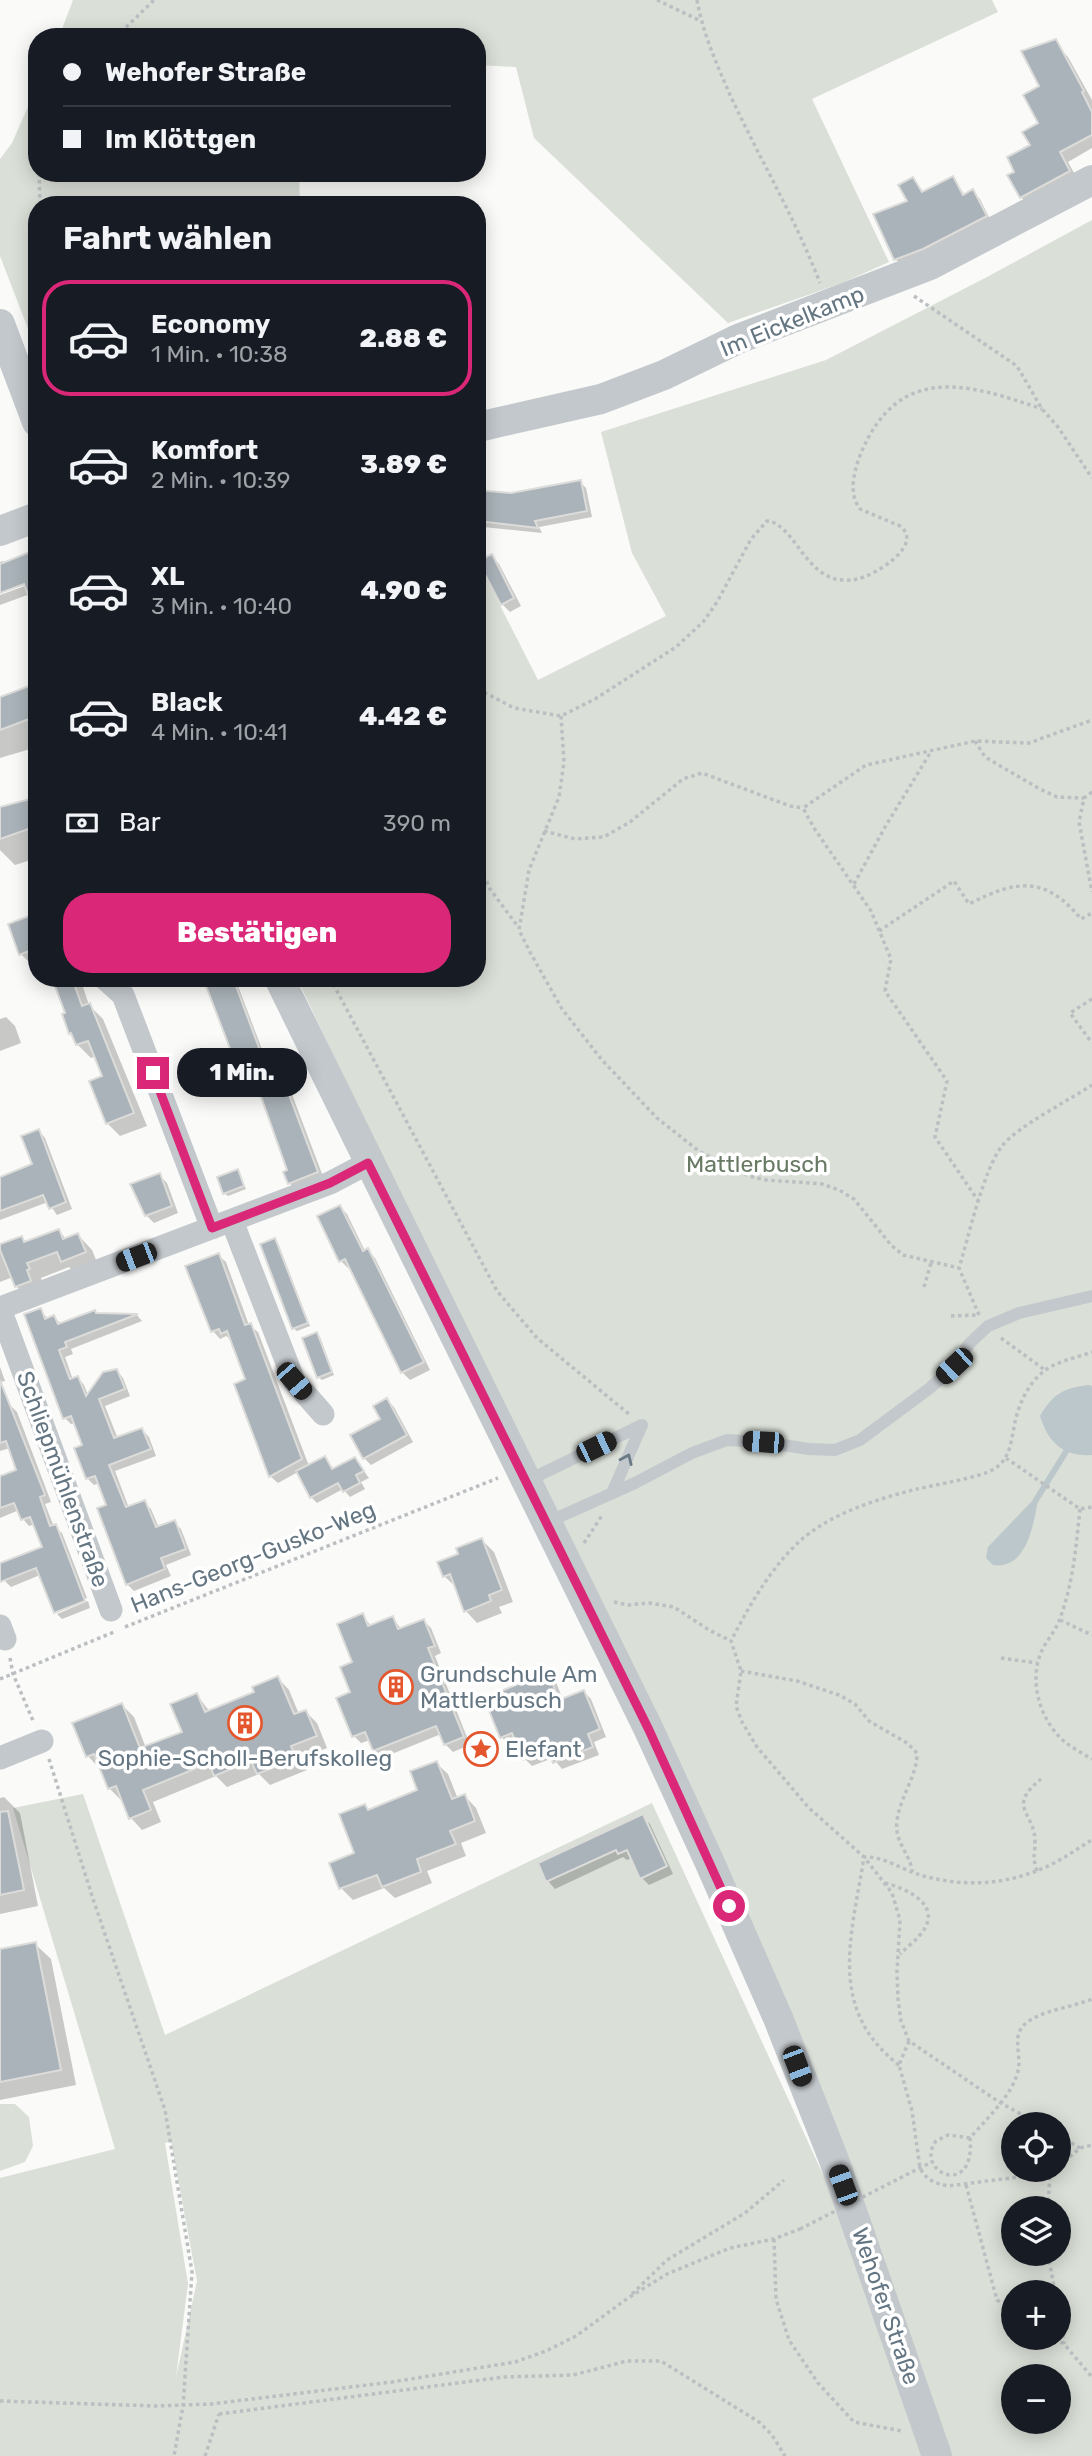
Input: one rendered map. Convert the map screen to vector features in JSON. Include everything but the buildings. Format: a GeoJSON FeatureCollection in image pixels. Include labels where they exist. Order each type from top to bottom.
{"type":"FeatureCollection","features":[{"type":"Feature","properties":{"kind":"street","name":"Im Eickelkamp"},"geometry":{"type":"LineString","coordinates":[[486,425],[601,399],[664,375],[738,339],[930,265],[1092,180]]}},
{"type":"Feature","properties":{"kind":"street"},"geometry":{"type":"LineString","coordinates":[[0,324],[28,398]]}},
{"type":"Feature","properties":{"kind":"street"},"geometry":{"type":"LineString","coordinates":[[0,531],[28,520]]}},
{"type":"Feature","properties":{"kind":"street"},"geometry":{"type":"LineString","coordinates":[[114,987],[123,995],[222,1225],[294,1381],[323,1414]]}},
{"type":"Feature","properties":{"kind":"street","name":"Wehofer Straße"},"geometry":{"type":"LineString","coordinates":[[283,987],[649,1730],[778,2018],[834,2160],[934,2446]]}},
{"type":"Feature","properties":{"kind":"street"},"geometry":{"type":"LineString","coordinates":[[0,1308],[330,1183],[368,1163]]}},
{"type":"Feature","properties":{"kind":"street","name":"Schliepmühlenstraße"},"geometry":{"type":"LineString","coordinates":[[0,1308],[111,1610]]}},
{"type":"Feature","properties":{"kind":"street"},"geometry":{"type":"LineString","coordinates":[[0,1758],[42,1741]]}},
{"type":"Feature","properties":{"kind":"lane"},"geometry":{"type":"LineString","coordinates":[[547,1523],[692,1453],[727,1440],[763,1442],[809,1450],[835,1450],[860,1440],[930,1388],[954,1366],[978,1334],[988,1326],[1019,1313],[1092,1296]]}},
{"type":"Feature","properties":{"kind":"lane"},"geometry":{"type":"LineString","coordinates":[[523,1475],[642,1425]]}},
{"type":"Feature","properties":{"kind":"lane"},"geometry":{"type":"LineString","coordinates":[[612,1493],[642,1425]]}},
{"type":"Feature","properties":{"kind":"path"},"geometry":{"type":"LineString","coordinates":[[125,28],[154,0]]}},
{"type":"Feature","properties":{"kind":"path"},"geometry":{"type":"LineString","coordinates":[[657,0],[701,22]]}},
{"type":"Feature","properties":{"kind":"path"},"geometry":{"type":"LineString","coordinates":[[697,0],[701,22],[719,69],[797,226],[829,305]]}},
{"type":"Feature","properties":{"kind":"path"},"geometry":{"type":"LineString","coordinates":[[892,281],[1017,366],[1042,410],[1058,427],[1092,478]]}},
{"type":"Feature","properties":{"kind":"path"},"geometry":{"type":"LineString","coordinates":[[486,693],[514,708],[562,716],[622,683],[684,640],[703,622],[717,602],[746,546],[761,524],[767,521],[780,525],[818,571],[836,579],[866,577],[899,554],[906,542],[906,531],[860,509],[852,494],[856,468],[867,439],[892,405],[907,396],[929,389],[951,387],[990,391],[1042,410]]}},
{"type":"Feature","properties":{"kind":"path"},"geometry":{"type":"LineString","coordinates":[[519,930],[529,870],[554,813],[563,777],[562,716]]}},
{"type":"Feature","properties":{"kind":"path"},"geometry":{"type":"LineString","coordinates":[[544,831],[575,839],[604,837],[630,822],[683,779],[702,773],[790,806],[803,808],[866,765],[975,741],[1029,743],[1092,720]]}},
{"type":"Feature","properties":{"kind":"path"},"geometry":{"type":"LineString","coordinates":[[975,741],[985,757],[1057,797],[1084,798],[1092,792]]}},
{"type":"Feature","properties":{"kind":"path"},"geometry":{"type":"LineString","coordinates":[[854,884],[895,808],[932,749]]}},
{"type":"Feature","properties":{"kind":"path"},"geometry":{"type":"LineString","coordinates":[[1084,798],[1079,822],[1092,892]]}},
{"type":"Feature","properties":{"kind":"path"},"geometry":{"type":"LineString","coordinates":[[803,808],[871,911],[891,959],[885,991],[947,1081],[935,1137],[979,1202]]}},
{"type":"Feature","properties":{"kind":"path"},"geometry":{"type":"LineString","coordinates":[[486,879],[519,930],[546,982],[581,1034],[657,1118],[700,1152],[749,1176],[766,1180],[822,1184],[839,1190],[854,1199],[891,1245],[903,1255],[958,1268]]}},
{"type":"Feature","properties":{"kind":"path"},"geometry":{"type":"LineString","coordinates":[[879,931],[954,881],[969,904],[989,894],[1027,884],[1048,890],[1068,903],[1081,919],[1092,913]]}},
{"type":"Feature","properties":{"kind":"path"},"geometry":{"type":"LineString","coordinates":[[335,987],[497,1291],[537,1338],[642,1425]]}},
{"type":"Feature","properties":{"kind":"path"},"geometry":{"type":"LineString","coordinates":[[1092,999],[1070,1013],[1092,1044]]}},
{"type":"Feature","properties":{"kind":"path"},"geometry":{"type":"LineString","coordinates":[[1045,1370],[988,1326],[979,1315],[958,1268],[991,1167],[1001,1147],[1013,1135],[1092,1085]]}},
{"type":"Feature","properties":{"kind":"path"},"geometry":{"type":"LineString","coordinates":[[924,1287],[930,1263]]}},
{"type":"Feature","properties":{"kind":"path"},"geometry":{"type":"LineString","coordinates":[[951,1316],[979,1315]]}},
{"type":"Feature","properties":{"kind":"path"},"geometry":{"type":"LineString","coordinates":[[731,1641],[782,1559],[802,1539],[822,1525],[857,1508],[894,1495],[993,1470],[1006,1458],[1023,1399],[1034,1381],[1045,1370],[1092,1352]]}},
{"type":"Feature","properties":{"kind":"path"},"geometry":{"type":"LineString","coordinates":[[1006,1458],[1080,1509],[1092,1507]]}},
{"type":"Feature","properties":{"kind":"path","name":"Hans-Georg-Gusko-Weg"},"geometry":{"type":"LineString","coordinates":[[0,1679],[523,1475]]}},
{"type":"Feature","properties":{"kind":"path"},"geometry":{"type":"LineString","coordinates":[[562,1555],[587,1539],[602,1518],[612,1493]]}},
{"type":"Feature","properties":{"kind":"path"},"geometry":{"type":"LineString","coordinates":[[1080,1509],[1075,1566],[1060,1620],[1045,1644],[1038,1663],[1037,1691],[1041,1709],[1063,1741],[1092,1759]]}},
{"type":"Feature","properties":{"kind":"path"},"geometry":{"type":"LineString","coordinates":[[607,1595],[615,1603],[674,1606],[709,1630],[731,1641],[741,1671],[736,1706],[757,1747],[809,1808],[864,1857],[892,1894],[901,1920],[898,1999],[901,2021],[909,2041],[1017,2112]]}},
{"type":"Feature","properties":{"kind":"path"},"geometry":{"type":"LineString","coordinates":[[1060,1620],[1092,1635]]}},
{"type":"Feature","properties":{"kind":"path"},"geometry":{"type":"LineString","coordinates":[[1001,1658],[1038,1663]]}},
{"type":"Feature","properties":{"kind":"path"},"geometry":{"type":"LineString","coordinates":[[741,1671],[797,1681],[839,1695],[855,1704],[869,1721],[907,1743],[917,1753],[917,1768],[907,1786],[897,1818],[900,1845],[911,1864],[912,1872]]}},
{"type":"Feature","properties":{"kind":"path"},"geometry":{"type":"LineString","coordinates":[[13,1674],[42,1741],[165,2110],[192,2272],[183,2406],[174,2456]]}},
{"type":"Feature","properties":{"kind":"path"},"geometry":{"type":"LineString","coordinates":[[1037,1871],[1032,1856],[1035,1843],[1023,1801],[1028,1789],[1041,1779]]}},
{"type":"Feature","properties":{"kind":"path"},"geometry":{"type":"LineString","coordinates":[[864,1857],[876,1857],[912,1872],[973,1883],[994,1883],[1053,1864],[1092,1840]]}},
{"type":"Feature","properties":{"kind":"path"},"geometry":{"type":"LineString","coordinates":[[864,1857],[849,1957],[850,1987],[857,2011],[883,2054],[899,2065]]}},
{"type":"Feature","properties":{"kind":"path"},"geometry":{"type":"LineString","coordinates":[[883,1882],[910,1891],[922,1900],[927,1910],[928,1921],[922,1933],[898,1955]]}},
{"type":"Feature","properties":{"kind":"path"},"geometry":{"type":"LineString","coordinates":[[970,2138],[956,2135],[942,2137],[932,2146],[932,2162],[942,2173],[962,2173],[970,2161],[970,2138],[1015,2081],[1018,2071],[1019,2032],[1024,2025],[1033,2018],[1092,1999]]}},
{"type":"Feature","properties":{"kind":"path"},"geometry":{"type":"LineString","coordinates":[[909,2041],[899,2065],[912,2111],[920,2168],[924,2176],[932,2183],[948,2186],[1001,2179]]}},
{"type":"Feature","properties":{"kind":"path"},"geometry":{"type":"LineString","coordinates":[[1071,2143],[1080,2148]]}},
{"type":"Feature","properties":{"kind":"path"},"geometry":{"type":"LineString","coordinates":[[1071,2156],[1080,2148],[1092,2146]]}},
{"type":"Feature","properties":{"kind":"path"},"geometry":{"type":"LineString","coordinates":[[0,2401],[183,2406],[211,2404],[392,2382],[515,2362],[576,2336],[628,2298],[667,2274],[710,2255],[747,2243],[774,2239],[800,2229],[932,2162]]}},
{"type":"Feature","properties":{"kind":"path"},"geometry":{"type":"LineString","coordinates":[[628,2298],[667,2259],[745,2213],[783,2180]]}},
{"type":"Feature","properties":{"kind":"path"},"geometry":{"type":"LineString","coordinates":[[966,2185],[997,2300],[1001,2303]]}},
{"type":"Feature","properties":{"kind":"path"},"geometry":{"type":"LineString","coordinates":[[774,2239],[776,2299],[789,2340],[818,2383],[854,2422],[934,2446]]}},
{"type":"Feature","properties":{"kind":"path"},"geometry":{"type":"LineString","coordinates":[[1069,2350],[1092,2377]]}},
{"type":"Feature","properties":{"kind":"path"},"geometry":{"type":"LineString","coordinates":[[219,2414],[504,2377],[573,2375],[627,2361],[648,2360],[661,2361],[759,2422],[772,2435],[785,2456]]}},
{"type":"Feature","properties":{"kind":"path"},"geometry":{"type":"LineString","coordinates":[[211,2404],[219,2414]]}},
{"type":"Feature","properties":{"kind":"path"},"geometry":{"type":"LineString","coordinates":[[205,2456],[219,2414]]}},
{"type":"Feature","properties":{"kind":"green space"},"geometry":{"type":"Polygon","coordinates":[[[73,0],[992,0],[998,12],[812,99],[889,262],[842,283],[728,323],[534,138],[516,67],[486,65],[486,28],[62,28],[73,0]]]}},
{"type":"Feature","properties":{"kind":"green space"},"geometry":{"type":"Polygon","coordinates":[[[28,107],[28,182],[299,182],[300,196],[28,196],[28,329],[0,256],[0,159],[12,143],[28,107]]]}},
{"type":"Feature","properties":{"kind":"green space","name":"Mattlerbusch"},"geometry":{"type":"Polygon","coordinates":[[[1092,220],[1092,2456],[944,2456],[588,1597],[301,987],[486,987],[486,578],[538,680],[666,616],[632,553],[601,432],[826,360],[1092,220]]]}},
{"type":"Feature","properties":{"kind":"green space"},"geometry":{"type":"Polygon","coordinates":[[[83,1794],[165,2035],[652,1803],[826,2181],[922,2456],[0,2456],[0,2178],[115,2149],[13,1808],[83,1794]],[[171,2141],[165,2143],[188,2284],[176,2377],[197,2281],[171,2141]]]}},
{"type":"Feature","properties":{"kind":"green space"},"geometry":{"type":"Polygon","coordinates":[[[0,2104],[15,2104],[29,2117],[33,2146],[25,2162],[0,2171],[0,2104]]]}},
{"type":"Feature","properties":{"kind":"shaded area"},"geometry":{"type":"Polygon","coordinates":[[[1092,1386],[1092,1455],[1082,1455],[1058,1446],[1047,1433],[1040,1416],[1049,1402],[1060,1393],[1092,1386]]]}},
{"type":"Feature","properties":{"kind":"shaded area"},"geometry":{"type":"Polygon","coordinates":[[[1034,1499],[1038,1500],[1034,1522],[1021,1553],[1014,1560],[993,1565],[986,1558],[988,1547],[1034,1499]]]}},
{"type":"Feature","properties":{"kind":"waterway"},"geometry":{"type":"LineString","coordinates":[[1036,1500],[1067,1450]]}},
{"type":"Feature","properties":{"kind":"place","name":"Grundschule Am Mattlerbusch"},"geometry":{"type":"Point","coordinates":[396,1687]}},
{"type":"Feature","properties":{"kind":"place","name":"Sophie-Scholl-Berufskolleg"},"geometry":{"type":"Point","coordinates":[245,1723]}},
{"type":"Feature","properties":{"kind":"place","name":"Elefant"},"geometry":{"type":"Point","coordinates":[481,1749]}},
{"type":"Feature","properties":{"kind":"route"},"geometry":{"type":"LineString","coordinates":[[153,1073],[212,1228],[330,1183],[368,1163],[649,1730],[729,1906]]}}]}
